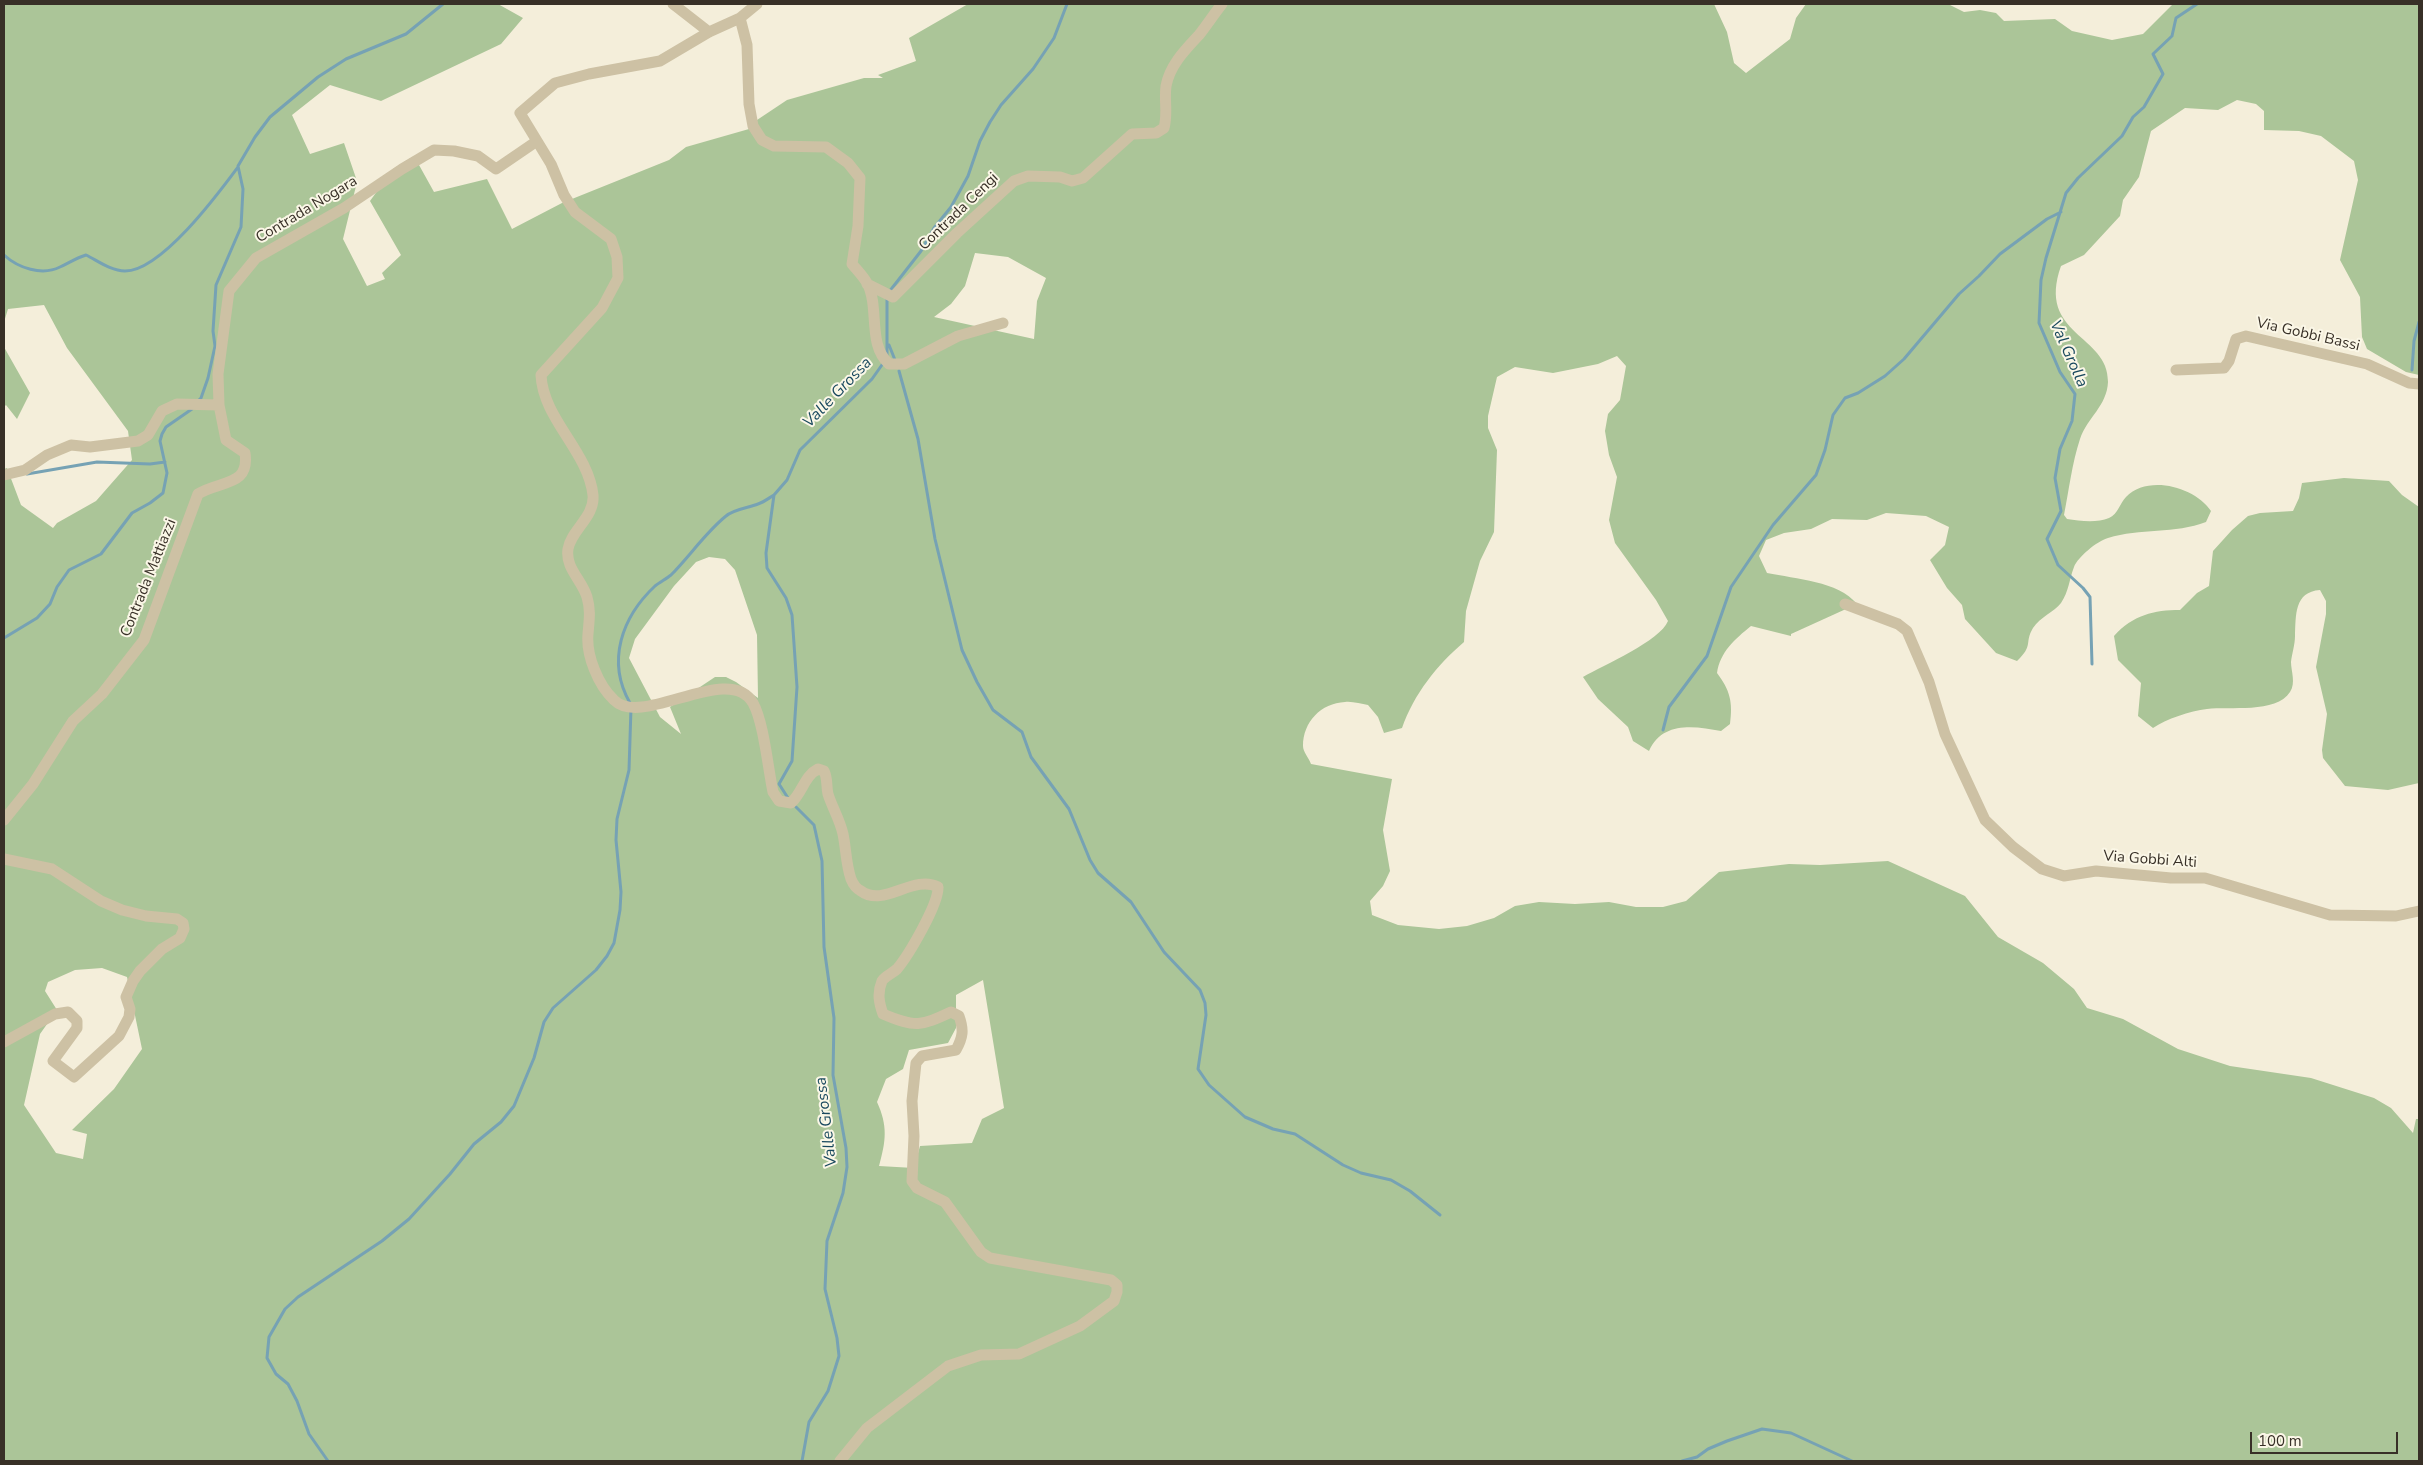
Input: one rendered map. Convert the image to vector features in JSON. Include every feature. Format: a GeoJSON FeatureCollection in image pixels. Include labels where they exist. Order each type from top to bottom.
{"type":"FeatureCollection","features":[{"type":"Feature","properties":{"kind":"street"},"geometry":{"type":"LineString","coordinates":[[673,4],[709,32]]}},
{"type":"Feature","properties":{"kind":"street"},"geometry":{"type":"LineString","coordinates":[[757,4],[740,18],[709,32],[660,60],[589,74],[555,83],[520,112],[551,164],[564,195],[575,212],[611,239],[617,257],[618,278],[602,308],[541,374],[542,388],[552,411],[587,473],[593,497],[589,514],[568,547],[568,560],[587,595],[591,613],[588,636],[590,657],[601,682],[614,701],[625,706],[646,706],[703,692],[729,690],[742,692],[752,702],[758,720],[773,792],[779,801],[791,803],[800,795],[810,773],[818,769],[824,771],[827,778],[827,791],[843,831],[851,881],[859,890],[868,896],[877,896],[918,884],[930,883],[938,887],[934,905],[906,955],[896,970],[883,980],[878,1001],[884,1014],[895,1019],[924,1024],[951,1012],[959,1016],[963,1028],[962,1038],[956,1050],[922,1056],[916,1064],[912,1101],[914,1136],[912,1181],[917,1188],[946,1202],[981,1252],[990,1258],[1111,1280],[1117,1285],[1114,1301],[1080,1326],[1018,1354],[981,1355],[948,1366],[867,1428],[840,1461]]}},
{"type":"Feature","properties":{"kind":"street","name":"Contrada Cengi"},"geometry":{"type":"LineString","coordinates":[[867,284],[893,297],[957,233],[1014,181],[1028,176],[1060,177],[1072,181],[1084,178],[1132,134],[1156,133],[1164,128],[1167,120],[1166,85],[1173,69],[1182,50],[1200,34],[1222,4]]}},
{"type":"Feature","properties":{"kind":"street"},"geometry":{"type":"LineString","coordinates":[[740,18],[747,45],[749,104],[753,126],[762,140],[774,146],[826,147],[844,159],[860,178],[858,226],[852,264],[867,284],[875,322],[878,352],[889,364],[904,364],[958,336],[1003,323]]}},
{"type":"Feature","properties":{"kind":"street","name":"Contrada Nogara"},"geometry":{"type":"LineString","coordinates":[[219,404],[218,374],[229,291],[256,258],[344,208],[434,150],[454,151],[478,156],[496,169],[537,141]]}},
{"type":"Feature","properties":{"kind":"street","name":"Via Gobbi Bassi"},"geometry":{"type":"LineString","coordinates":[[2176,370],[2224,368],[2229,361],[2236,339],[2246,336],[2367,364],[2409,384],[2419,384]]}},
{"type":"Feature","properties":{"kind":"street"},"geometry":{"type":"LineString","coordinates":[[4,475],[25,470],[47,455],[71,445],[90,447],[138,441],[148,435],[162,411],[177,404],[219,404]]}},
{"type":"Feature","properties":{"kind":"street","name":"Contrada Mattiazzi"},"geometry":{"type":"LineString","coordinates":[[4,820],[33,784],[73,721],[102,694],[144,640],[198,494],[210,486],[229,483],[242,475],[247,465],[245,453],[226,440],[219,404]]}},
{"type":"Feature","properties":{"kind":"street","name":"Via Gobbi Alti"},"geometry":{"type":"LineString","coordinates":[[1845,604],[1898,624],[1907,631],[1929,682],[1945,734],[1985,820],[2012,847],[2042,869],[2064,876],[2096,871],[2205,878],[2330,915],[2396,916],[2419,911]]}},
{"type":"Feature","properties":{"kind":"street"},"geometry":{"type":"LineString","coordinates":[[4,859],[52,869],[101,901],[122,910],[146,916],[177,919],[183,923],[184,928],[180,938],[162,949],[140,970],[133,981],[126,997],[130,1009],[129,1017],[119,1036],[74,1077],[53,1061],[77,1028],[77,1021],[68,1012],[55,1014],[4,1042]]}},
{"type":"Feature","properties":{"kind":"green space"},"geometry":{"type":"Polygon","coordinates":[[[4,4],[498,4],[523,18],[501,44],[381,101],[330,85],[292,115],[310,154],[344,143],[358,184],[343,239],[367,286],[385,279],[382,273],[401,255],[370,201],[393,169],[414,156],[434,192],[487,179],[512,229],[562,203],[669,160],[686,147],[749,129],[748,126],[787,100],[864,78],[883,78],[878,75],[916,61],[909,38],[968,4],[1714,4],[1727,32],[1734,63],[1746,73],[1790,39],[1796,18],[1806,4],[1948,4],[1964,12],[1980,10],[1996,13],[2004,21],[2055,19],[2072,31],[2112,40],[2143,34],[2173,4],[2419,4],[2419,375],[2406,372],[2367,349],[2362,337],[2360,297],[2340,260],[2358,180],[2354,161],[2321,136],[2299,131],[2264,130],[2264,111],[2256,104],[2237,100],[2218,110],[2185,108],[2151,131],[2139,177],[2123,200],[2120,216],[2084,255],[2061,266],[2056,289],[2058,307],[2065,321],[2098,353],[2105,366],[2108,382],[2101,405],[2083,432],[2077,448],[2064,515],[2067,519],[2104,520],[2115,514],[2126,497],[2135,490],[2146,486],[2158,485],[2171,486],[2194,495],[2211,511],[2206,522],[2194,526],[2120,535],[2108,538],[2093,546],[2076,563],[2066,594],[2061,603],[2033,628],[2027,647],[2017,661],[1996,653],[1965,619],[1962,605],[1947,588],[1930,560],[1945,545],[1949,527],[1926,516],[1886,513],[1867,520],[1832,519],[1811,529],[1784,533],[1766,540],[1759,556],[1767,573],[1803,579],[1828,586],[1849,596],[1857,604],[1791,634],[1791,636],[1751,626],[1725,652],[1717,673],[1730,697],[1730,724],[1721,731],[1690,727],[1671,730],[1655,741],[1649,751],[1633,741],[1628,727],[1598,699],[1583,677],[1643,644],[1663,629],[1668,621],[1656,600],[1615,543],[1609,520],[1617,477],[1609,455],[1605,431],[1608,414],[1620,400],[1626,366],[1617,356],[1598,364],[1553,373],[1515,367],[1497,377],[1488,416],[1488,428],[1497,450],[1494,532],[1480,561],[1466,611],[1464,642],[1427,681],[1413,703],[1402,728],[1384,733],[1378,717],[1368,705],[1351,702],[1336,703],[1315,715],[1306,729],[1303,746],[1311,764],[1392,779],[1383,830],[1390,871],[1383,886],[1370,901],[1372,915],[1398,925],[1439,929],[1467,926],[1494,918],[1515,906],[1539,902],[1575,904],[1609,902],[1636,907],[1663,907],[1686,901],[1719,872],[1789,864],[1820,865],[1888,861],[1965,896],[1998,937],[2043,963],[2074,989],[2087,1008],[2123,1019],[2178,1049],[2230,1066],[2311,1078],[2374,1098],[2391,1108],[2413,1133],[2416,1119],[2419,1119],[2419,1461],[4,1461],[4,469],[7,468],[21,505],[53,528],[57,523],[96,501],[132,460],[128,431],[67,348],[44,305],[8,309],[4,322],[4,4]],[[975,253],[965,286],[951,304],[934,317],[1034,339],[1037,301],[1046,278],[1008,257],[975,253]],[[709,557],[696,562],[674,586],[635,639],[629,658],[660,717],[681,734],[670,707],[715,677],[726,677],[758,698],[757,635],[735,570],[725,559],[709,557]],[[102,968],[75,970],[48,982],[45,991],[57,1010],[40,1034],[24,1105],[56,1153],[83,1159],[87,1134],[72,1130],[114,1089],[142,1049],[127,977],[102,968]],[[983,980],[956,995],[956,1028],[948,1043],[909,1050],[903,1069],[886,1079],[877,1102],[883,1119],[885,1134],[879,1166],[914,1168],[920,1146],[972,1143],[982,1119],[1004,1108],[983,980]]]}},
{"type":"Feature","properties":{"kind":"green space"},"geometry":{"type":"Polygon","coordinates":[[[4,347],[30,393],[17,419],[6,405],[4,407],[4,347]]]}},
{"type":"Feature","properties":{"kind":"green space"},"geometry":{"type":"Polygon","coordinates":[[[2344,478],[2389,481],[2402,495],[2419,507],[2419,783],[2388,790],[2345,786],[2323,758],[2322,750],[2327,714],[2316,667],[2326,614],[2326,601],[2320,590],[2305,595],[2298,606],[2295,643],[2291,662],[2292,688],[2283,699],[2274,704],[2252,708],[2200,710],[2171,719],[2153,728],[2138,716],[2141,683],[2118,660],[2114,636],[2129,623],[2144,615],[2161,611],[2180,610],[2197,593],[2209,586],[2213,551],[2248,516],[2260,513],[2293,511],[2299,498],[2302,483],[2344,478]]]}},
{"type":"Feature","properties":{"kind":"waterway"},"geometry":{"type":"LineString","coordinates":[[197,402],[201,398],[208,378],[215,346],[213,331],[216,285],[241,227],[243,189],[238,166],[255,137],[270,117],[318,77],[346,59],[406,34],[443,4]]}},
{"type":"Feature","properties":{"kind":"waterway","name":"Valle Grossa"},"geometry":{"type":"LineString","coordinates":[[889,292],[921,251],[934,228],[951,207],[968,176],[980,141],[990,122],[1001,105],[1033,69],[1054,38],[1067,4]]}},
{"type":"Feature","properties":{"kind":"waterway","name":"Val Grolla"},"geometry":{"type":"LineString","coordinates":[[2092,664],[2090,597],[2058,565],[2047,539],[2061,511],[2055,478],[2060,449],[2072,421],[2075,394],[2060,372],[2039,323],[2041,280],[2066,193],[2078,178],[2122,136],[2133,117],[2144,107],[2163,74],[2153,54],[2172,36],[2176,18],[2197,4]]}},
{"type":"Feature","properties":{"kind":"waterway"},"geometry":{"type":"LineString","coordinates":[[4,255],[16,264],[38,271],[53,270],[86,255],[110,268],[120,271],[139,268],[155,259],[188,229],[238,167]]}},
{"type":"Feature","properties":{"kind":"waterway"},"geometry":{"type":"LineString","coordinates":[[1663,730],[1669,707],[1707,656],[1731,587],[1773,525],[1816,475],[1825,450],[1833,415],[1845,398],[1858,393],[1885,376],[1904,359],[1959,294],[2000,254],[2047,219],[2061,212]]}},
{"type":"Feature","properties":{"kind":"waterway","name":"Valle Grossa"},"geometry":{"type":"LineString","coordinates":[[887,298],[887,356]]}},
{"type":"Feature","properties":{"kind":"waterway"},"geometry":{"type":"LineString","coordinates":[[2412,370],[2414,341],[2419,322]]}},
{"type":"Feature","properties":{"kind":"waterway"},"geometry":{"type":"LineString","coordinates":[[889,345],[895,360]]}},
{"type":"Feature","properties":{"kind":"waterway","name":"Valle Grossa"},"geometry":{"type":"LineString","coordinates":[[788,798],[779,784],[792,761],[797,687],[792,615],[786,598],[767,568],[766,553],[774,495],[787,480],[800,450],[872,379],[884,362]]}},
{"type":"Feature","properties":{"kind":"waterway"},"geometry":{"type":"LineString","coordinates":[[899,371],[918,439],[935,539],[962,650],[993,710],[1022,732],[1031,757],[1069,809],[1090,860],[1098,873],[1131,902],[1164,952],[1200,990],[1205,1003],[1206,1015],[1198,1069],[1209,1085],[1245,1117],[1273,1129],[1295,1134],[1343,1165],[1361,1173],[1391,1180],[1410,1191],[1440,1215]]}},
{"type":"Feature","properties":{"kind":"waterway"},"geometry":{"type":"LineString","coordinates":[[4,638],[37,618],[50,604],[57,587],[69,570],[101,554],[132,513],[163,493],[167,473],[160,441],[162,434],[166,427],[192,409]]}},
{"type":"Feature","properties":{"kind":"waterway"},"geometry":{"type":"LineString","coordinates":[[27,474],[97,462],[150,464],[165,462]]}},
{"type":"Feature","properties":{"kind":"waterway"},"geometry":{"type":"LineString","coordinates":[[630,703],[619,671],[619,656],[621,640],[634,611],[643,598],[655,586],[671,575],[726,516],[737,510],[760,503],[774,495]]}},
{"type":"Feature","properties":{"kind":"waterway"},"geometry":{"type":"LineString","coordinates":[[328,1461],[309,1434],[297,1401],[288,1384],[276,1374],[267,1358],[269,1337],[285,1309],[298,1297],[382,1241],[409,1219],[450,1174],[474,1144],[501,1122],[514,1106],[534,1058],[544,1022],[553,1008],[596,970],[607,956],[614,943],[620,910],[621,892],[616,840],[617,819],[629,770],[631,708]]}},
{"type":"Feature","properties":{"kind":"waterway","name":"Valle Grossa"},"geometry":{"type":"LineString","coordinates":[[796,807],[814,825],[822,861],[824,947],[834,1018],[833,1075],[846,1148],[847,1167],[843,1193],[827,1241],[825,1289],[837,1338],[839,1356],[828,1391],[809,1422],[802,1461]]}},
{"type":"Feature","properties":{"kind":"waterway"},"geometry":{"type":"LineString","coordinates":[[1682,1461],[1697,1457],[1708,1449],[1762,1429],[1791,1433],[1852,1461]]}}]}
